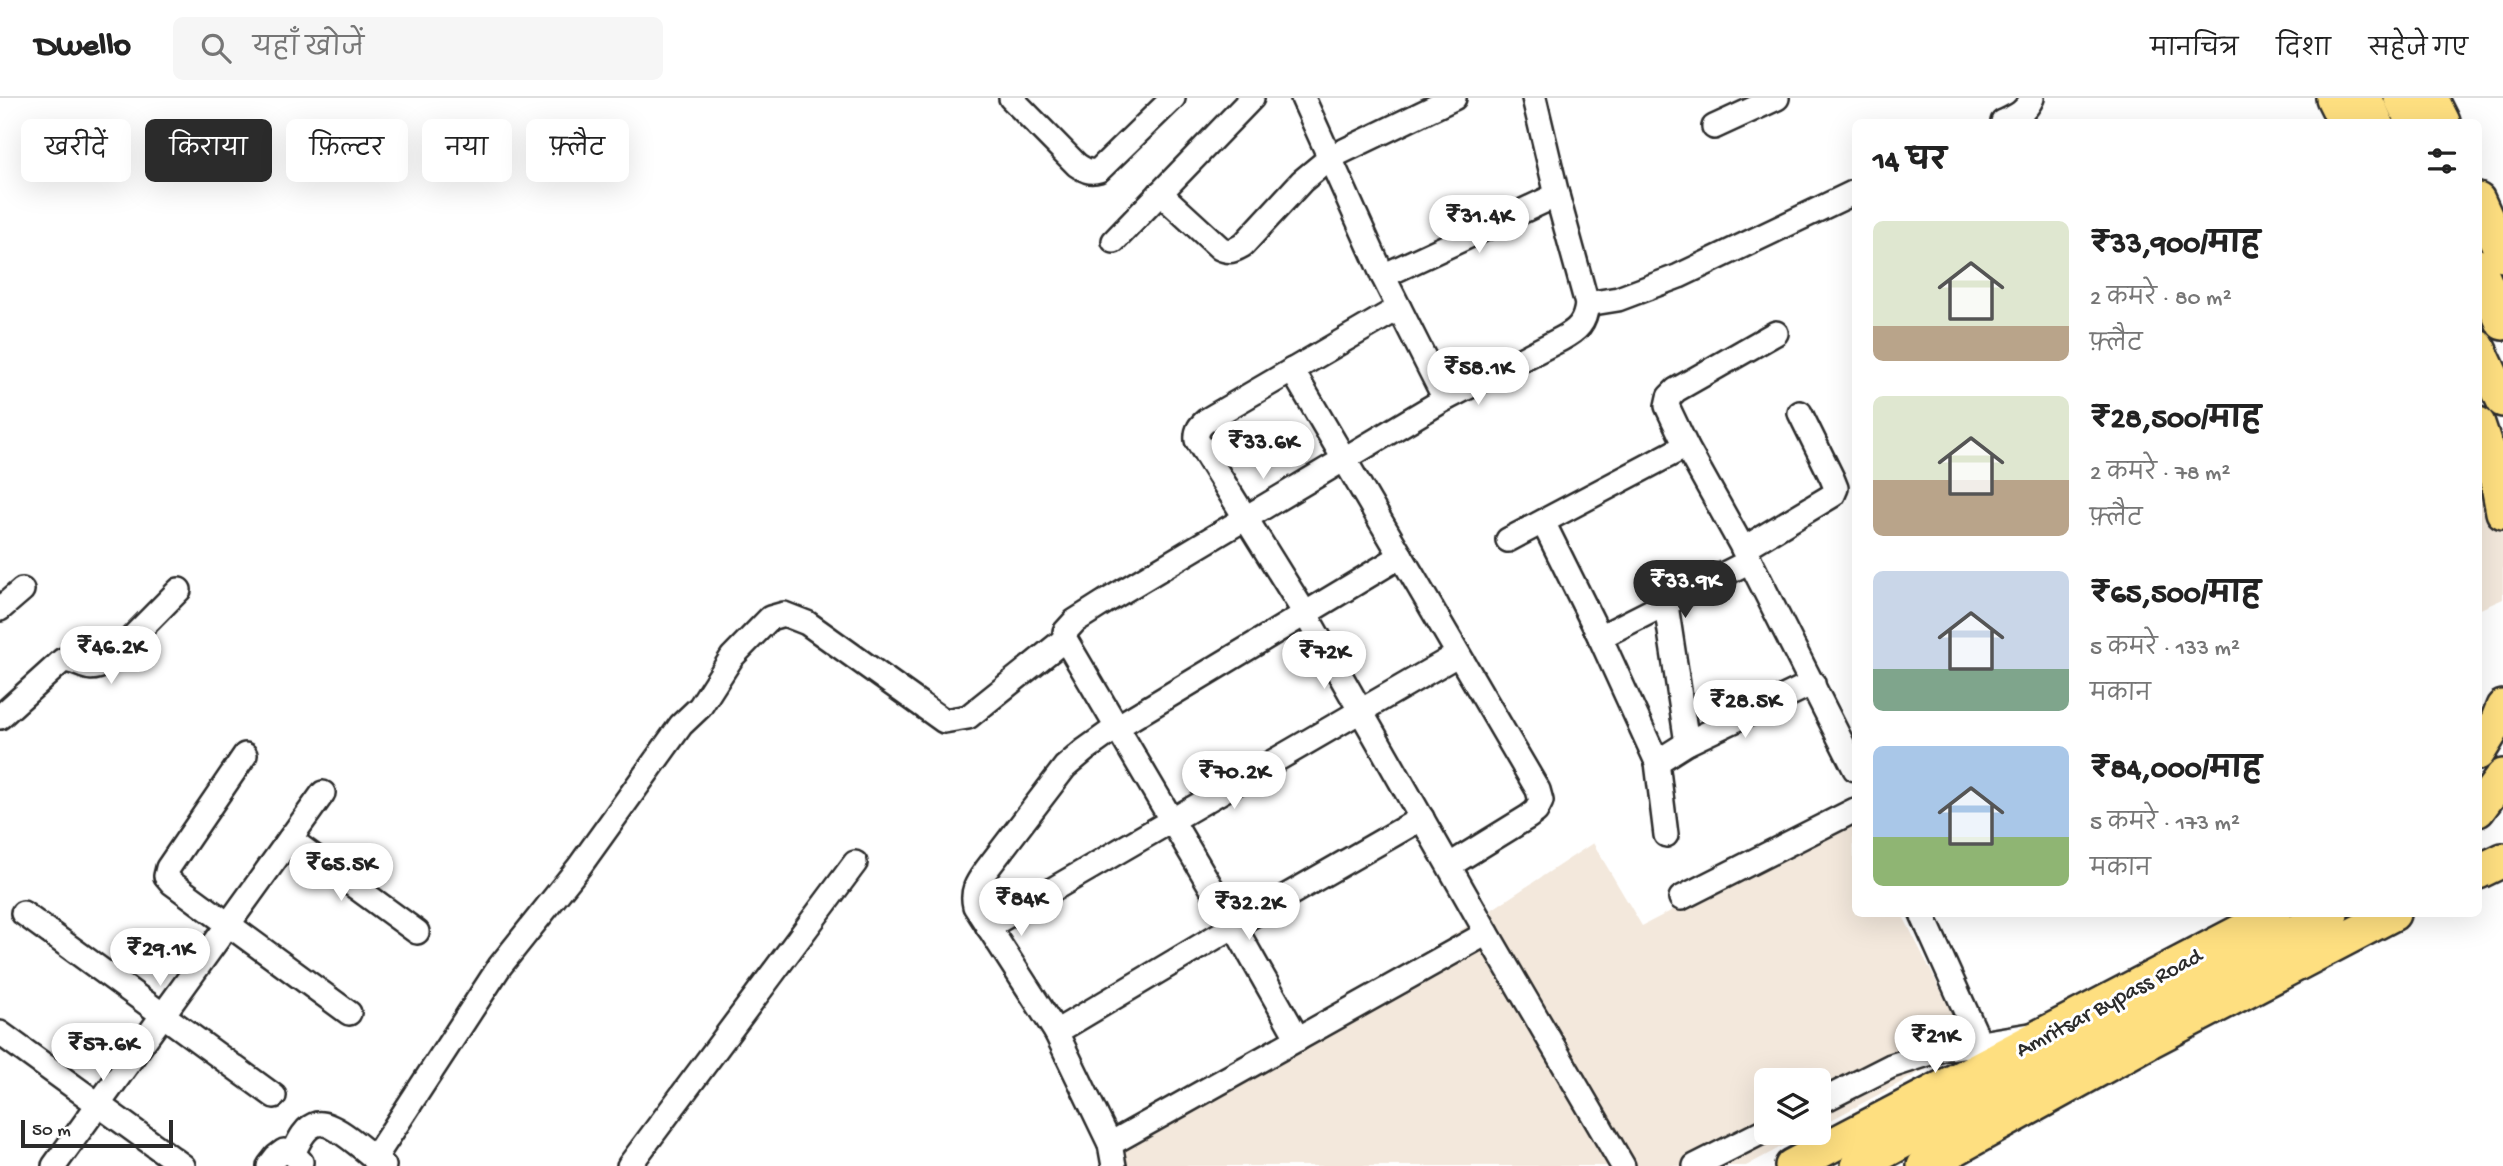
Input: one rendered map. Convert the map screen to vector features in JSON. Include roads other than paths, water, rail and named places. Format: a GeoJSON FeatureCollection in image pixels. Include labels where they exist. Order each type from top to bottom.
{"type":"FeatureCollection","features":[{"type":"Feature","properties":{"kind":"highway"},"geometry":{"type":"LineString","coordinates":[[2333,98],[2344,119]]}},
{"type":"Feature","properties":{"kind":"highway"},"geometry":{"type":"LineString","coordinates":[[2365,98],[2375,119]]}},
{"type":"Feature","properties":{"kind":"highway"},"geometry":{"type":"LineString","coordinates":[[2402,98],[2412,119]]}},
{"type":"Feature","properties":{"kind":"highway"},"geometry":{"type":"LineString","coordinates":[[2431,98],[2442,119]]}},
{"type":"Feature","properties":{"kind":"highway"},"geometry":{"type":"LineString","coordinates":[[2482,207],[2500,239]]}},
{"type":"Feature","properties":{"kind":"highway"},"geometry":{"type":"LineString","coordinates":[[2482,275],[2503,323]]}},
{"type":"Feature","properties":{"kind":"highway"},"geometry":{"type":"LineString","coordinates":[[2482,355],[2503,400]]}},
{"type":"Feature","properties":{"kind":"highway"},"geometry":{"type":"LineString","coordinates":[[2482,417],[2503,409]]}},
{"type":"Feature","properties":{"kind":"highway"},"geometry":{"type":"LineString","coordinates":[[2482,436],[2497,480],[2503,512]]}},
{"type":"Feature","properties":{"kind":"highway"},"geometry":{"type":"LineString","coordinates":[[2482,746],[2503,707]]}},
{"type":"Feature","properties":{"kind":"highway"},"geometry":{"type":"LineString","coordinates":[[2482,760],[2503,763]]}},
{"type":"Feature","properties":{"kind":"highway"},"geometry":{"type":"LineString","coordinates":[[2482,805],[2503,776]]}},
{"type":"Feature","properties":{"kind":"highway"},"geometry":{"type":"LineString","coordinates":[[2482,870],[2503,860]]}},
{"type":"Feature","properties":{"kind":"highway","name":"Amritsar Bypass Road"},"geometry":{"type":"LineString","coordinates":[[1792,1166],[1984,1052],[2047,1033],[2268,917]]}},
{"type":"Feature","properties":{"kind":"highway"},"geometry":{"type":"LineString","coordinates":[[1858,1166],[2080,1044],[2325,917]]}},
{"type":"Feature","properties":{"kind":"highway"},"geometry":{"type":"LineString","coordinates":[[1924,1166],[2150,1041],[2387,917]]}},
{"type":"Feature","properties":{"kind":"street"},"geometry":{"type":"LineString","coordinates":[[1011,98],[1077,165],[1093,172],[1099,170],[1173,98]]}},
{"type":"Feature","properties":{"kind":"street"},"geometry":{"type":"LineString","coordinates":[[1114,242],[1252,98]]}},
{"type":"Feature","properties":{"kind":"street"},"geometry":{"type":"LineString","coordinates":[[1303,98],[1383,276],[1445,400]]}},
{"type":"Feature","properties":{"kind":"street"},"geometry":{"type":"LineString","coordinates":[[1160,193],[1220,248],[1234,251],[1243,245],[1302,181],[1331,157],[1429,103],[1454,98]]}},
{"type":"Feature","properties":{"kind":"street"},"geometry":{"type":"LineString","coordinates":[[1298,1039],[1065,639],[1065,632],[1075,621],[1344,458],[1445,400],[1577,330],[1585,320],[1587,304],[1534,98]]}},
{"type":"Feature","properties":{"kind":"street"},"geometry":{"type":"LineString","coordinates":[[1713,127],[1777,98]]}},
{"type":"Feature","properties":{"kind":"street"},"geometry":{"type":"LineString","coordinates":[[2009,119],[2028,107],[2032,98]]}},
{"type":"Feature","properties":{"kind":"street"},"geometry":{"type":"LineString","coordinates":[[1587,304],[1618,299],[1679,276],[1852,193]]}},
{"type":"Feature","properties":{"kind":"street"},"geometry":{"type":"LineString","coordinates":[[1383,276],[1557,195]]}},
{"type":"Feature","properties":{"kind":"street"},"geometry":{"type":"LineString","coordinates":[[1399,309],[1207,420],[1196,433],[1197,440],[1306,615],[1623,1166]]}},
{"type":"Feature","properties":{"kind":"street"},"geometry":{"type":"LineString","coordinates":[[1776,333],[1676,390],[1669,397],[1667,406],[1813,683],[1846,728],[1852,755]]}},
{"type":"Feature","properties":{"kind":"street"},"geometry":{"type":"LineString","coordinates":[[1292,370],[1538,790],[1541,801],[1536,811],[1450,865]]}},
{"type":"Feature","properties":{"kind":"street"},"geometry":{"type":"LineString","coordinates":[[1600,637],[1667,605],[1833,495],[1836,488],[1832,478],[1800,413]]}},
{"type":"Feature","properties":{"kind":"street"},"geometry":{"type":"LineString","coordinates":[[1508,540],[1686,446]]}},
{"type":"Feature","properties":{"kind":"street"},"geometry":{"type":"LineString","coordinates":[[1544,522],[1657,762],[1666,835]]}},
{"type":"Feature","properties":{"kind":"street"},"geometry":{"type":"LineString","coordinates":[[1401,556],[1117,727],[1065,767],[976,885],[972,895],[975,906],[1056,1032],[1112,1155],[1298,1039],[1487,933]]}},
{"type":"Feature","properties":{"kind":"street"},"geometry":{"type":"LineString","coordinates":[[0,609],[22,590]]}},
{"type":"Feature","properties":{"kind":"street"},"geometry":{"type":"LineString","coordinates":[[0,717],[63,660],[70,660],[91,669],[107,663],[179,590]]}},
{"type":"Feature","properties":{"kind":"street"},"geometry":{"type":"LineString","coordinates":[[1667,605],[1686,743]]}},
{"type":"Feature","properties":{"kind":"street"},"geometry":{"type":"LineString","coordinates":[[269,1166],[284,1151],[297,1160],[305,1131],[316,1124],[325,1124],[339,1132],[379,1162],[500,967],[579,867],[681,725],[700,707],[732,657],[770,618],[784,614],[807,623],[944,721],[968,717],[1065,639]]}},
{"type":"Feature","properties":{"kind":"street"},"geometry":{"type":"LineString","coordinates":[[988,927],[1457,655]]}},
{"type":"Feature","properties":{"kind":"street"},"geometry":{"type":"LineString","coordinates":[[1657,762],[1686,743],[1813,683]]}},
{"type":"Feature","properties":{"kind":"street"},"geometry":{"type":"LineString","coordinates":[[245,755],[168,868],[166,876],[349,1013]]}},
{"type":"Feature","properties":{"kind":"street"},"geometry":{"type":"LineString","coordinates":[[54,1166],[323,793]]}},
{"type":"Feature","properties":{"kind":"street"},"geometry":{"type":"LineString","coordinates":[[1681,898],[1852,812]]}},
{"type":"Feature","properties":{"kind":"street"},"geometry":{"type":"LineString","coordinates":[[1056,1032],[1422,818]]}},
{"type":"Feature","properties":{"kind":"street"},"geometry":{"type":"LineString","coordinates":[[290,839],[417,932]]}},
{"type":"Feature","properties":{"kind":"street"},"geometry":{"type":"LineString","coordinates":[[629,1166],[855,863]]}},
{"type":"Feature","properties":{"kind":"street"},"geometry":{"type":"LineString","coordinates":[[23,913],[162,1017],[274,1096]]}},
{"type":"Feature","properties":{"kind":"street"},"geometry":{"type":"LineString","coordinates":[[1831,1096],[1891,1066],[1943,1049],[1984,1052],[1923,917]]}},
{"type":"Feature","properties":{"kind":"street"},"geometry":{"type":"LineString","coordinates":[[0,1034],[183,1166]]}},
{"type":"Feature","properties":{"kind":"street"},"geometry":{"type":"LineString","coordinates":[[1695,1166],[1754,1136]]}}]}
